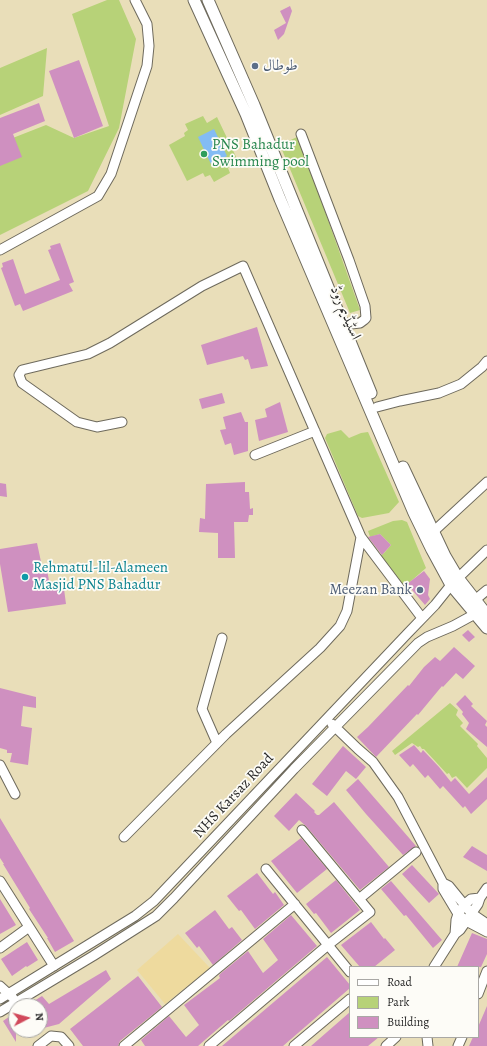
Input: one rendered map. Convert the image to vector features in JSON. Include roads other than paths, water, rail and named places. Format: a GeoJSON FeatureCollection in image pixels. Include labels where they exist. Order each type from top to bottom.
{"type":"FeatureCollection","features":[{"type":"Feature","properties":{"kind":"main road","name":"اسٹیڈیم روڈ"},"geometry":{"type":"LineString","coordinates":[[194,0],[246,114],[280,198],[414,513],[432,550],[455,581],[475,614],[487,628]]}},
{"type":"Feature","properties":{"kind":"main road","name":"اسٹیڈیم روڈ"},"geometry":{"type":"LineString","coordinates":[[208,0],[254,105],[343,325],[407,477],[445,556],[455,581],[487,615]]}},
{"type":"Feature","properties":{"kind":"street"},"geometry":{"type":"LineString","coordinates":[[0,250],[98,196],[111,174],[147,66],[149,46],[147,24],[135,0]]}},
{"type":"Feature","properties":{"kind":"street"},"geometry":{"type":"LineString","coordinates":[[301,134],[365,306],[366,318],[364,320],[360,323],[343,325]]}},
{"type":"Feature","properties":{"kind":"street"},"geometry":{"type":"LineString","coordinates":[[122,422],[97,427],[77,422],[22,383],[19,375],[22,370],[88,354],[110,344],[202,286],[243,266],[361,537],[422,618]]}},
{"type":"Feature","properties":{"kind":"street"},"geometry":{"type":"LineString","coordinates":[[377,407],[438,393],[461,384],[487,361]]}},
{"type":"Feature","properties":{"kind":"street"},"geometry":{"type":"LineString","coordinates":[[255,455],[315,431]]}},
{"type":"Feature","properties":{"kind":"street"},"geometry":{"type":"LineString","coordinates":[[433,532],[487,482]]}},
{"type":"Feature","properties":{"kind":"street"},"geometry":{"type":"LineString","coordinates":[[124,837],[217,743],[320,648],[340,626],[347,611],[361,537]]}},
{"type":"Feature","properties":{"kind":"street","name":"NHS Karsaz Road"},"geometry":{"type":"LineString","coordinates":[[0,999],[135,916],[160,894],[408,634],[455,581],[487,550]]}},
{"type":"Feature","properties":{"kind":"street"},"geometry":{"type":"LineString","coordinates":[[474,600],[487,590]]}},
{"type":"Feature","properties":{"kind":"street"},"geometry":{"type":"LineString","coordinates":[[22,998],[93,956],[149,920],[169,903],[294,769],[418,643],[427,637],[453,626],[475,614]]}},
{"type":"Feature","properties":{"kind":"street"},"geometry":{"type":"LineString","coordinates":[[408,634],[418,643]]}},
{"type":"Feature","properties":{"kind":"street"},"geometry":{"type":"LineString","coordinates":[[217,743],[202,709],[222,638]]}},
{"type":"Feature","properties":{"kind":"street"},"geometry":{"type":"LineString","coordinates":[[327,718],[373,762],[398,797],[443,884],[443,889],[458,914],[487,924]]}},
{"type":"Feature","properties":{"kind":"street"},"geometry":{"type":"LineString","coordinates":[[0,765],[15,794]]}},
{"type":"Feature","properties":{"kind":"street"},"geometry":{"type":"LineString","coordinates":[[209,1046],[328,945],[370,912],[302,830]]}},
{"type":"Feature","properties":{"kind":"street"},"geometry":{"type":"LineString","coordinates":[[359,899],[416,852]]}},
{"type":"Feature","properties":{"kind":"street"},"geometry":{"type":"LineString","coordinates":[[266,869],[349,971]]}},
{"type":"Feature","properties":{"kind":"street"},"geometry":{"type":"LineString","coordinates":[[0,881],[54,966]]}},
{"type":"Feature","properties":{"kind":"street"},"geometry":{"type":"LineString","coordinates":[[443,884],[449,886],[464,905],[468,917],[487,932]]}},
{"type":"Feature","properties":{"kind":"street"},"geometry":{"type":"LineString","coordinates":[[435,966],[455,934],[460,930],[478,904],[487,888]]}},
{"type":"Feature","properties":{"kind":"street"},"geometry":{"type":"LineString","coordinates":[[160,894],[169,903]]}},
{"type":"Feature","properties":{"kind":"street"},"geometry":{"type":"LineString","coordinates":[[455,934],[458,914],[464,905],[471,899],[480,898]]}},
{"type":"Feature","properties":{"kind":"street"},"geometry":{"type":"LineString","coordinates":[[124,1046],[295,904]]}},
{"type":"Feature","properties":{"kind":"street"},"geometry":{"type":"LineString","coordinates":[[0,948],[30,927]]}},
{"type":"Feature","properties":{"kind":"street"},"geometry":{"type":"LineString","coordinates":[[479,991],[487,971]]}},
{"type":"Feature","properties":{"kind":"street"},"geometry":{"type":"LineString","coordinates":[[0,986],[11,998]]}},
{"type":"Feature","properties":{"kind":"street"},"geometry":{"type":"LineString","coordinates":[[294,1046],[349,1000]]}},
{"type":"Feature","properties":{"kind":"street"},"geometry":{"type":"LineString","coordinates":[[38,1046],[51,1036],[61,1037],[69,1046]]}},
{"type":"Feature","properties":{"kind":"street"},"geometry":{"type":"LineString","coordinates":[[386,1046],[395,1038]]}},
{"type":"Feature","properties":{"kind":"water"},"geometry":{"type":"Polygon","coordinates":[[[214,129],[227,156],[211,164],[198,137],[214,129]]]}},
{"type":"Feature","properties":{"kind":"place","name":"طوطال"},"geometry":{"type":"Point","coordinates":[255,66]}},
{"type":"Feature","properties":{"kind":"place","name":"PNS Bahadur Swimming pool"},"geometry":{"type":"Point","coordinates":[204,154]}},
{"type":"Feature","properties":{"kind":"place","name":"Rehmatul-lil-Alameen Masjid PNS Bahadur"},"geometry":{"type":"Point","coordinates":[25,577]}},
{"type":"Feature","properties":{"kind":"place","name":"Meezan Bank"},"geometry":{"type":"Point","coordinates":[420,590]}}]}
